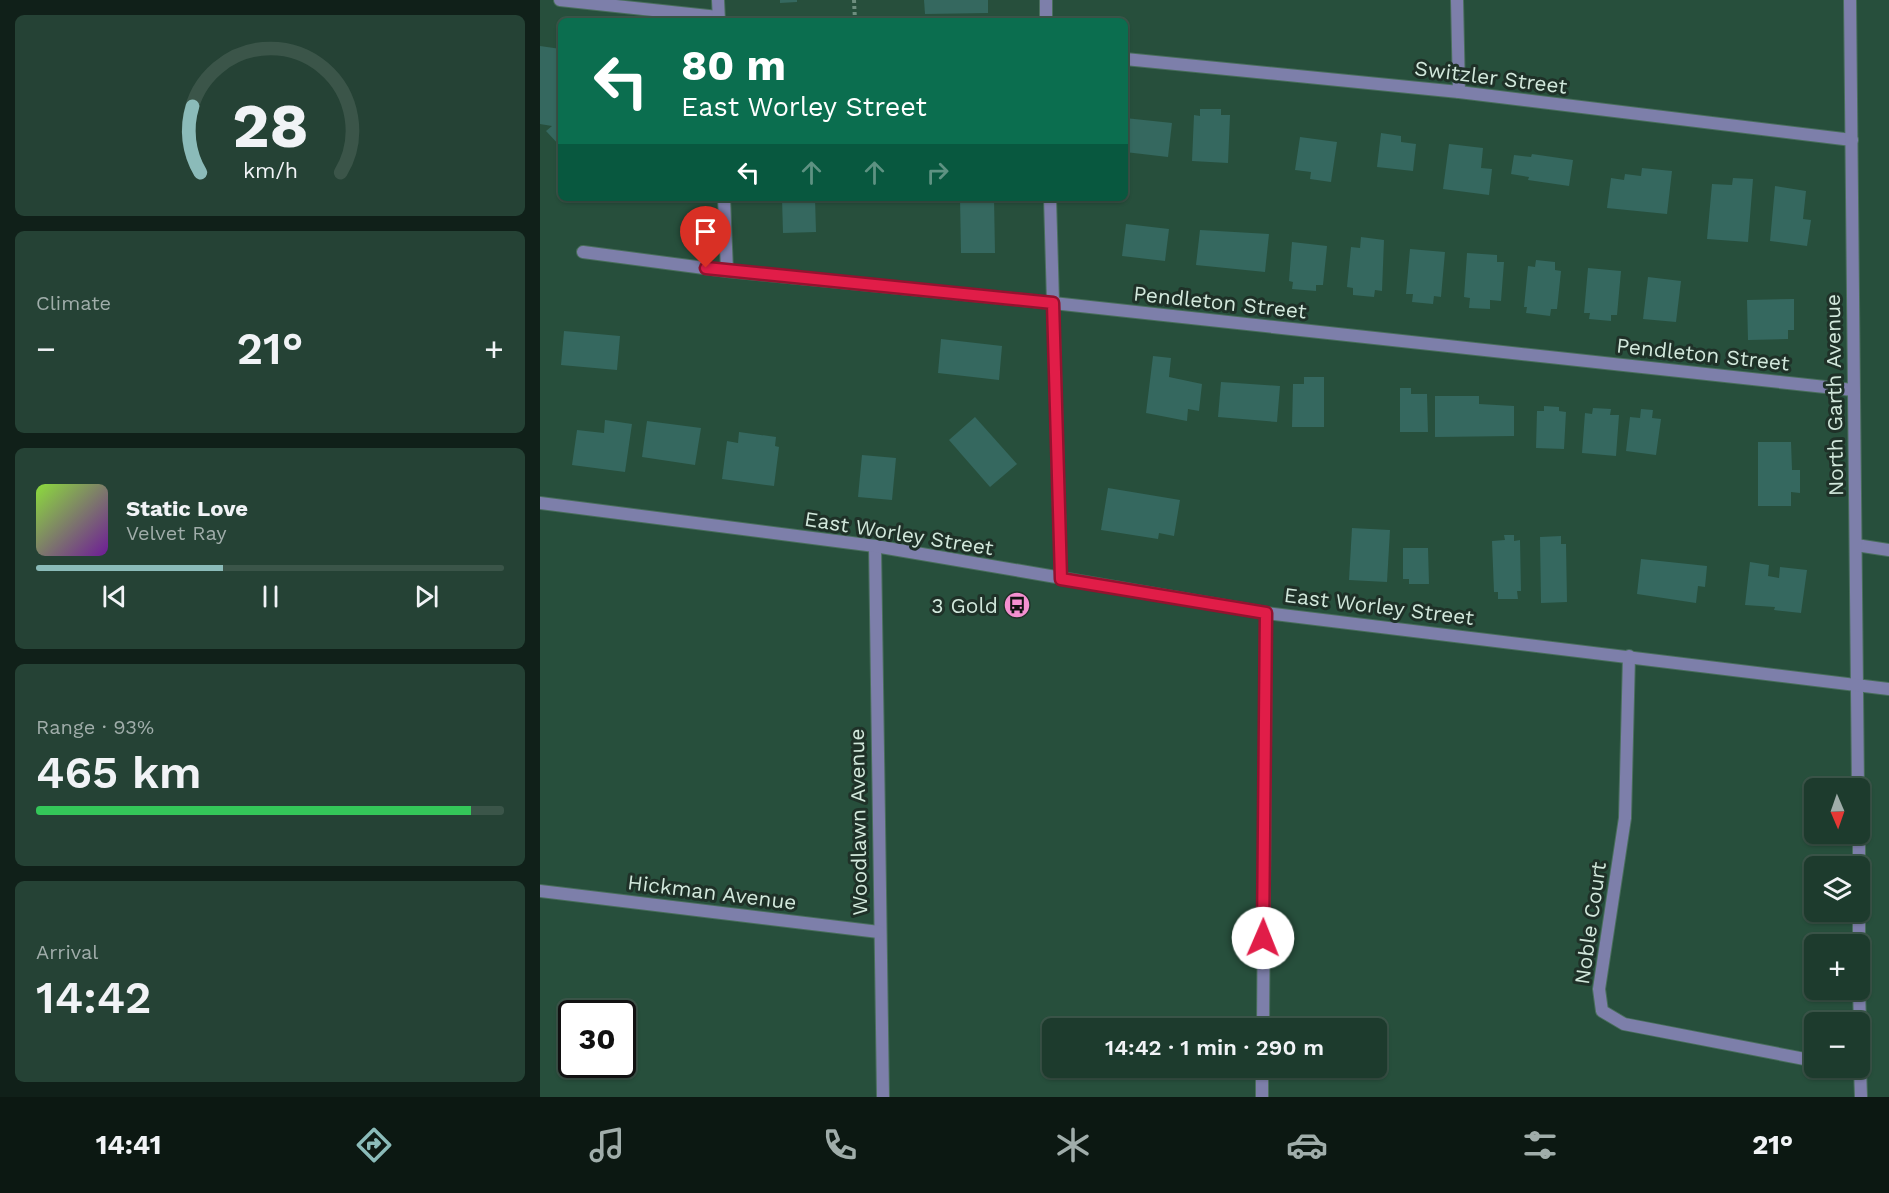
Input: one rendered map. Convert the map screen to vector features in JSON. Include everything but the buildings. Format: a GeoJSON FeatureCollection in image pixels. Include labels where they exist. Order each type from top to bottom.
{"type":"FeatureCollection","features":[{"type":"Feature","properties":{"kind":"street"},"geometry":{"type":"LineString","coordinates":[[560,0],[710,18]]}},
{"type":"Feature","properties":{"kind":"street"},"geometry":{"type":"LineString","coordinates":[[718,0],[718,18]]}},
{"type":"Feature","properties":{"kind":"street"},"geometry":{"type":"LineString","coordinates":[[1046,0],[1046,18]]}},
{"type":"Feature","properties":{"kind":"street"},"geometry":{"type":"LineString","coordinates":[[1456,0],[1460,92]]}},
{"type":"Feature","properties":{"kind":"street","name":"North Garth Avenue"},"geometry":{"type":"LineString","coordinates":[[1850,0],[1858,778]]}},
{"type":"Feature","properties":{"kind":"street","name":"Switzler Street"},"geometry":{"type":"LineString","coordinates":[[1128,58],[1460,92],[1852,140]]}},
{"type":"Feature","properties":{"kind":"street"},"geometry":{"type":"LineString","coordinates":[[724,201],[727,271]]}},
{"type":"Feature","properties":{"kind":"street"},"geometry":{"type":"LineString","coordinates":[[1050,201],[1061,579]]}},
{"type":"Feature","properties":{"kind":"street","name":"Pendleton Street"},"geometry":{"type":"LineString","coordinates":[[583,252],[727,271],[1053,303],[1853,390]]}},
{"type":"Feature","properties":{"kind":"street","name":"East Worley Street"},"geometry":{"type":"LineString","coordinates":[[540,503],[875,546],[1266,613],[1889,689]]}},
{"type":"Feature","properties":{"kind":"street"},"geometry":{"type":"LineString","coordinates":[[1856,545],[1889,550]]}},
{"type":"Feature","properties":{"kind":"street","name":"Woodlawn Avenue"},"geometry":{"type":"LineString","coordinates":[[875,546],[883,1097]]}},
{"type":"Feature","properties":{"kind":"street"},"geometry":{"type":"LineString","coordinates":[[1263,1018],[1266,613]]}},
{"type":"Feature","properties":{"kind":"street","name":"Noble Court"},"geometry":{"type":"LineString","coordinates":[[1629,656],[1625,818],[1599,988],[1602,1011],[1624,1024],[1804,1060]]}},
{"type":"Feature","properties":{"kind":"street","name":"Hickman Avenue"},"geometry":{"type":"LineString","coordinates":[[540,891],[879,932]]}},
{"type":"Feature","properties":{"kind":"street"},"geometry":{"type":"LineString","coordinates":[[1262,1078],[1262,1097]]}},
{"type":"Feature","properties":{"kind":"street"},"geometry":{"type":"LineString","coordinates":[[1858,1078],[1861,1097]]}},
{"type":"Feature","properties":{"kind":"path"},"geometry":{"type":"LineString","coordinates":[[854,0],[855,18]]}},
{"type":"Feature","properties":{"kind":"place","name":"3 Gold"},"geometry":{"type":"Point","coordinates":[1017,605]}},
{"type":"Feature","properties":{"kind":"route"},"geometry":{"type":"LineString","coordinates":[[706,268],[1053,303],[1061,579],[1266,613],[1263,938]]}}]}
